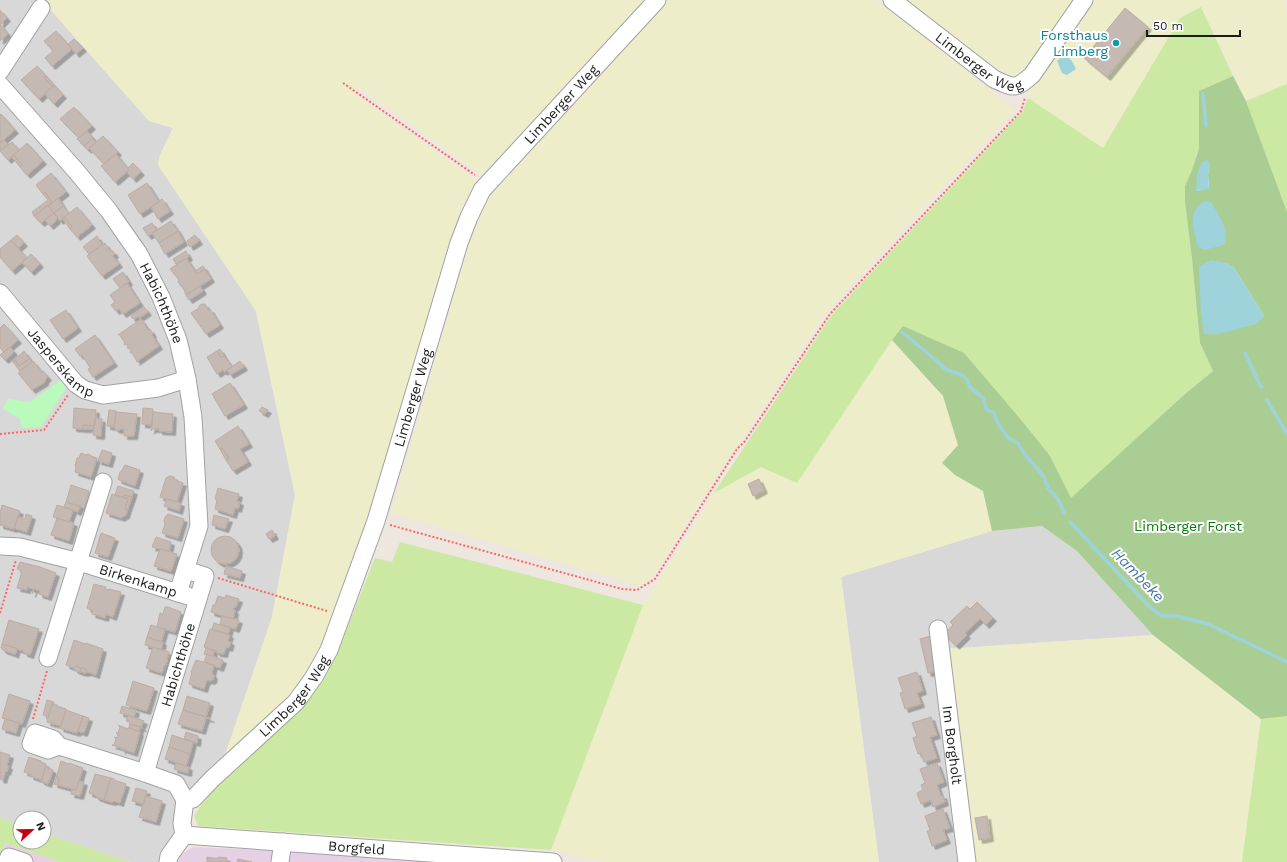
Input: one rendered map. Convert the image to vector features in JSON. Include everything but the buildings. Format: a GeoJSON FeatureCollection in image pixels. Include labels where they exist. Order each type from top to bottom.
{"type":"FeatureCollection","features":[{"type":"Feature","properties":{"kind":"street","name":"Limberger Weg"},"geometry":{"type":"LineString","coordinates":[[185,800],[193,799],[212,779],[296,702],[314,677],[330,650],[376,521],[459,243],[482,190],[657,0]]}},
{"type":"Feature","properties":{"kind":"street","name":"Limberger Weg"},"geometry":{"type":"LineString","coordinates":[[892,0],[994,79],[1011,87],[1021,85],[1032,75],[1084,0]]}},
{"type":"Feature","properties":{"kind":"street"},"geometry":{"type":"LineString","coordinates":[[0,71],[41,8]]}},
{"type":"Feature","properties":{"kind":"street","name":"Habichthöhe"},"geometry":{"type":"LineString","coordinates":[[0,85],[77,172],[109,211],[139,254],[161,298],[178,340],[187,379],[193,424],[199,526],[178,593]]}},
{"type":"Feature","properties":{"kind":"street","name":"Jasperskamp"},"geometry":{"type":"LineString","coordinates":[[0,293],[76,384],[85,390],[103,395],[158,388],[187,379]]}},
{"type":"Feature","properties":{"kind":"street"},"geometry":{"type":"LineString","coordinates":[[48,658],[103,482]]}},
{"type":"Feature","properties":{"kind":"street","name":"Birkenkamp"},"geometry":{"type":"LineString","coordinates":[[0,546],[20,547],[78,562],[198,599]]}},
{"type":"Feature","properties":{"kind":"street"},"geometry":{"type":"LineString","coordinates":[[186,570],[205,576]]}},
{"type":"Feature","properties":{"kind":"street","name":"Habichthöhe"},"geometry":{"type":"LineString","coordinates":[[145,773],[205,576]]}},
{"type":"Feature","properties":{"kind":"street","name":"Im Borgholt"},"geometry":{"type":"LineString","coordinates":[[938,629],[967,862]]}},
{"type":"Feature","properties":{"kind":"street"},"geometry":{"type":"LineString","coordinates":[[35,733],[54,739],[58,746],[176,784],[185,800],[182,824],[184,835],[169,856],[168,862]]}},
{"type":"Feature","properties":{"kind":"street","name":"Borgfeld"},"geometry":{"type":"LineString","coordinates":[[184,835],[283,842],[453,858],[553,862]]}},
{"type":"Feature","properties":{"kind":"street"},"geometry":{"type":"LineString","coordinates":[[280,862],[283,842]]}},
{"type":"Feature","properties":{"kind":"street"},"geometry":{"type":"LineString","coordinates":[[7,862],[9,857],[24,862]]}},
{"type":"Feature","properties":{"kind":"path"},"geometry":{"type":"LineString","coordinates":[[342,82],[488,184]]}},
{"type":"Feature","properties":{"kind":"path"},"geometry":{"type":"LineString","coordinates":[[376,521],[622,589],[637,590],[655,579],[737,449],[745,441],[830,314],[1021,110],[1025,98],[1021,85]]}},
{"type":"Feature","properties":{"kind":"path"},"geometry":{"type":"LineString","coordinates":[[0,434],[44,430],[76,384]]}},
{"type":"Feature","properties":{"kind":"path"},"geometry":{"type":"LineString","coordinates":[[0,612],[20,547]]}},
{"type":"Feature","properties":{"kind":"path"},"geometry":{"type":"LineString","coordinates":[[205,576],[342,615]]}},
{"type":"Feature","properties":{"kind":"path"},"geometry":{"type":"LineString","coordinates":[[35,733],[31,725],[49,666],[48,658]]}},
{"type":"Feature","properties":{"kind":"shaded area"},"geometry":{"type":"Polygon","coordinates":[[[0,0],[42,0],[149,121],[173,128],[160,155],[158,165],[256,311],[295,495],[272,617],[223,761],[194,790],[176,837],[164,850],[159,862],[130,862],[52,836],[52,810],[12,810],[12,822],[0,818],[0,0]]]}},
{"type":"Feature","properties":{"kind":"shaded area"},"geometry":{"type":"Polygon","coordinates":[[[1042,526],[1077,551],[1153,635],[945,649],[935,679],[962,862],[879,862],[841,577],[992,531],[1042,526]]]}},
{"type":"Feature","properties":{"kind":"shaded area"},"geometry":{"type":"Polygon","coordinates":[[[5,843],[12,845],[12,850],[25,850],[60,862],[0,862],[0,854],[5,843]]]}},
{"type":"Feature","properties":{"kind":"shaded area"},"geometry":{"type":"Polygon","coordinates":[[[193,847],[359,854],[448,862],[178,862],[179,856],[193,847]]]}},
{"type":"Feature","properties":{"kind":"green space"},"geometry":{"type":"Polygon","coordinates":[[[42,0],[644,0],[482,175],[359,87],[353,93],[477,180],[463,204],[451,237],[371,516],[337,618],[296,696],[223,761],[272,617],[295,495],[256,311],[158,165],[160,155],[173,128],[149,121],[42,0]]]}},
{"type":"Feature","properties":{"kind":"green space"},"geometry":{"type":"Polygon","coordinates":[[[668,0],[876,0],[1015,110],[827,311],[735,448],[652,578],[640,586],[391,513],[476,219],[490,196],[668,0]]]}},
{"type":"Feature","properties":{"kind":"green space"},"geometry":{"type":"Polygon","coordinates":[[[905,0],[1076,0],[1028,72],[1015,77],[1002,71],[905,0]]]}},
{"type":"Feature","properties":{"kind":"green space"},"geometry":{"type":"Polygon","coordinates":[[[1087,0],[1283,0],[1287,11],[1287,84],[1246,101],[1201,7],[1103,149],[1028,98],[1029,87],[1087,0]]]}},
{"type":"Feature","properties":{"kind":"green space"},"geometry":{"type":"Polygon","coordinates":[[[1201,7],[1233,76],[1199,91],[1199,149],[1185,186],[1185,202],[1200,343],[1213,371],[1185,394],[1071,499],[1050,456],[903,326],[892,340],[797,483],[761,467],[714,493],[831,316],[1023,111],[1028,98],[1103,148],[1180,18],[1201,7]]]}},
{"type":"Feature","properties":{"kind":"green space","name":"Limberger Forst"},"geometry":{"type":"Polygon","coordinates":[[[1233,76],[1246,101],[1287,212],[1287,716],[1261,719],[1153,635],[1077,551],[1042,526],[992,531],[983,491],[955,475],[942,463],[958,445],[943,396],[892,340],[903,326],[964,353],[1050,456],[1071,498],[1185,394],[1213,371],[1200,343],[1185,202],[1185,186],[1199,149],[1199,91],[1233,76]],[[1210,164],[1198,173],[1197,191],[1209,188],[1208,174],[1210,164]],[[1226,263],[1241,327],[1255,324],[1264,316],[1234,268],[1226,263]]]}},
{"type":"Feature","properties":{"kind":"green space"},"geometry":{"type":"Polygon","coordinates":[[[1287,84],[1287,212],[1246,101],[1287,84]]]}},
{"type":"Feature","properties":{"kind":"green space"},"geometry":{"type":"Polygon","coordinates":[[[892,340],[943,396],[958,445],[955,475],[983,491],[992,531],[841,577],[879,862],[604,862],[551,850],[643,605],[714,493],[761,467],[797,483],[892,340]]]}},
{"type":"Feature","properties":{"kind":"green space"},"geometry":{"type":"Polygon","coordinates":[[[61,380],[67,387],[41,427],[22,428],[20,419],[3,409],[8,399],[30,402],[61,380]]]}},
{"type":"Feature","properties":{"kind":"green space"},"geometry":{"type":"Polygon","coordinates":[[[400,542],[643,605],[551,850],[198,826],[194,816],[202,804],[221,782],[303,707],[322,682],[338,651],[375,558],[392,562],[400,542]]]}},
{"type":"Feature","properties":{"kind":"green space"},"geometry":{"type":"Polygon","coordinates":[[[1153,635],[1261,719],[1242,862],[975,862],[945,649],[1153,635]]]}},
{"type":"Feature","properties":{"kind":"green space"},"geometry":{"type":"Polygon","coordinates":[[[1287,716],[1287,862],[1242,862],[1261,719],[1287,716]]]}},
{"type":"Feature","properties":{"kind":"green space"},"geometry":{"type":"Polygon","coordinates":[[[0,818],[12,822],[12,845],[5,843],[0,854],[0,818]]]}},
{"type":"Feature","properties":{"kind":"green space"},"geometry":{"type":"Polygon","coordinates":[[[52,836],[130,862],[60,862],[25,850],[52,850],[52,836]]]}},
{"type":"Feature","properties":{"kind":"water"},"geometry":{"type":"Polygon","coordinates":[[[1066,55],[1072,61],[1076,69],[1067,75],[1062,73],[1057,61],[1066,55]]]}},
{"type":"Feature","properties":{"kind":"water"},"geometry":{"type":"Polygon","coordinates":[[[1207,160],[1210,164],[1208,174],[1209,189],[1196,191],[1201,163],[1207,160]]]}},
{"type":"Feature","properties":{"kind":"water"},"geometry":{"type":"Polygon","coordinates":[[[1205,201],[1211,202],[1223,223],[1226,234],[1224,245],[1204,250],[1198,247],[1193,227],[1193,215],[1199,205],[1205,201]]]}},
{"type":"Feature","properties":{"kind":"water"},"geometry":{"type":"Polygon","coordinates":[[[1211,260],[1226,263],[1234,268],[1264,316],[1255,324],[1219,334],[1204,334],[1201,313],[1199,267],[1211,260]]]}},
{"type":"Feature","properties":{"kind":"waterway","name":"Hambeke"},"geometry":{"type":"LineString","coordinates":[[1203,94],[1206,126]]}},
{"type":"Feature","properties":{"kind":"waterway","name":"Hambeke"},"geometry":{"type":"LineString","coordinates":[[902,332],[945,369],[962,375],[967,380],[970,387],[984,399],[986,409],[994,413],[997,422],[1008,438],[1018,443],[1023,452],[1044,477],[1048,489],[1054,494],[1064,513]]}},
{"type":"Feature","properties":{"kind":"waterway","name":"Hambeke"},"geometry":{"type":"LineString","coordinates":[[1245,353],[1261,387]]}},
{"type":"Feature","properties":{"kind":"waterway","name":"Hambeke"},"geometry":{"type":"LineString","coordinates":[[1267,400],[1287,434]]}},
{"type":"Feature","properties":{"kind":"waterway","name":"Hambeke"},"geometry":{"type":"LineString","coordinates":[[1070,522],[1147,604],[1161,616],[1177,616],[1208,624],[1287,662]]}},
{"type":"Feature","properties":{"kind":"place","name":"Forsthaus Limberg"},"geometry":{"type":"Point","coordinates":[1116,43]}}]}
